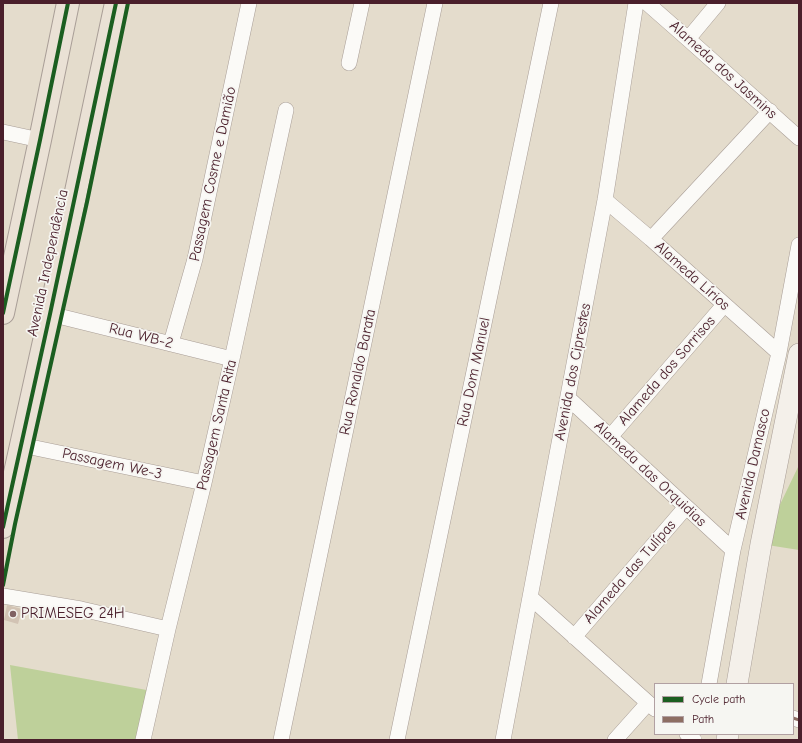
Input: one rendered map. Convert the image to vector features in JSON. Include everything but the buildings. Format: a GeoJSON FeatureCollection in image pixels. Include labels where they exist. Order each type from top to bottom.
{"type":"FeatureCollection","features":[{"type":"Feature","properties":{"kind":"main road"},"geometry":{"type":"LineString","coordinates":[[3,313],[6,288],[40,140],[68,3]]}},
{"type":"Feature","properties":{"kind":"main road","name":"Avenida Independência"},"geometry":{"type":"LineString","coordinates":[[3,527],[116,3]]}},
{"type":"Feature","properties":{"kind":"street","name":"Passagem Cosme e Damião"},"geometry":{"type":"LineString","coordinates":[[171,343],[195,259],[249,3]]}},
{"type":"Feature","properties":{"kind":"street"},"geometry":{"type":"LineString","coordinates":[[349,63],[362,3]]}},
{"type":"Feature","properties":{"kind":"street","name":"Rua Ronaldo Barata"},"geometry":{"type":"LineString","coordinates":[[281,740],[435,3]]}},
{"type":"Feature","properties":{"kind":"street","name":"Rua Dom Manuel"},"geometry":{"type":"LineString","coordinates":[[397,740],[551,3]]}},
{"type":"Feature","properties":{"kind":"street","name":"Avenida dos Ciprestes"},"geometry":{"type":"LineString","coordinates":[[503,740],[605,200],[636,3]]}},
{"type":"Feature","properties":{"kind":"street","name":"Alameda dos Jasmins"},"geometry":{"type":"LineString","coordinates":[[646,3],[688,38],[799,138]]}},
{"type":"Feature","properties":{"kind":"street"},"geometry":{"type":"LineString","coordinates":[[688,38],[718,3]]}},
{"type":"Feature","properties":{"kind":"street","name":"Passagem Santa Rita"},"geometry":{"type":"LineString","coordinates":[[143,740],[168,629],[204,483],[286,110]]}},
{"type":"Feature","properties":{"kind":"street"},"geometry":{"type":"LineString","coordinates":[[651,239],[770,111]]}},
{"type":"Feature","properties":{"kind":"street"},"geometry":{"type":"LineString","coordinates":[[3,132],[40,140]]}},
{"type":"Feature","properties":{"kind":"street","name":"Alameda Lírios"},"geometry":{"type":"LineString","coordinates":[[605,200],[724,305],[794,355]]}},
{"type":"Feature","properties":{"kind":"street","name":"Avenida Damasco"},"geometry":{"type":"LineString","coordinates":[[737,683],[794,355],[799,245]]}},
{"type":"Feature","properties":{"kind":"street","name":"Alameda dos Sorrisos"},"geometry":{"type":"LineString","coordinates":[[610,437],[724,305]]}},
{"type":"Feature","properties":{"kind":"street","name":"Rua WB-2"},"geometry":{"type":"LineString","coordinates":[[50,314],[232,359]]}},
{"type":"Feature","properties":{"kind":"street","name":"Avenida Damasco"},"geometry":{"type":"LineString","coordinates":[[709,683],[733,550],[794,355]]}},
{"type":"Feature","properties":{"kind":"street","name":"Alameda das Orquidias"},"geometry":{"type":"LineString","coordinates":[[568,398],[733,550]]}},
{"type":"Feature","properties":{"kind":"street","name":"Passagem We-3"},"geometry":{"type":"LineString","coordinates":[[21,445],[204,483]]}},
{"type":"Feature","properties":{"kind":"street","name":"Alameda das Tulípas"},"geometry":{"type":"LineString","coordinates":[[574,637],[686,507]]}},
{"type":"Feature","properties":{"kind":"street"},"geometry":{"type":"LineString","coordinates":[[3,596],[81,609],[168,629]]}},
{"type":"Feature","properties":{"kind":"street"},"geometry":{"type":"LineString","coordinates":[[530,597],[651,706],[616,740]]}},
{"type":"Feature","properties":{"kind":"green space"},"geometry":{"type":"Polygon","coordinates":[[[799,465],[799,550],[761,544],[799,465]]]}},
{"type":"Feature","properties":{"kind":"green space"},"geometry":{"type":"Polygon","coordinates":[[[10,665],[152,691],[142,740],[18,740],[10,665]]]}},
{"type":"Feature","properties":{"kind":"marked path"},"geometry":{"type":"LineString","coordinates":[[794,718],[799,720]]}},
{"type":"Feature","properties":{"kind":"cycle path"},"geometry":{"type":"LineString","coordinates":[[3,313],[68,3]]}},
{"type":"Feature","properties":{"kind":"cycle path"},"geometry":{"type":"LineString","coordinates":[[3,527],[116,3]]}},
{"type":"Feature","properties":{"kind":"cycle path"},"geometry":{"type":"LineString","coordinates":[[3,585],[15,524],[87,202],[128,3]]}},
{"type":"Feature","properties":{"kind":"place","name":"PRIMESEG 24H"},"geometry":{"type":"Point","coordinates":[13,614]}}]}
